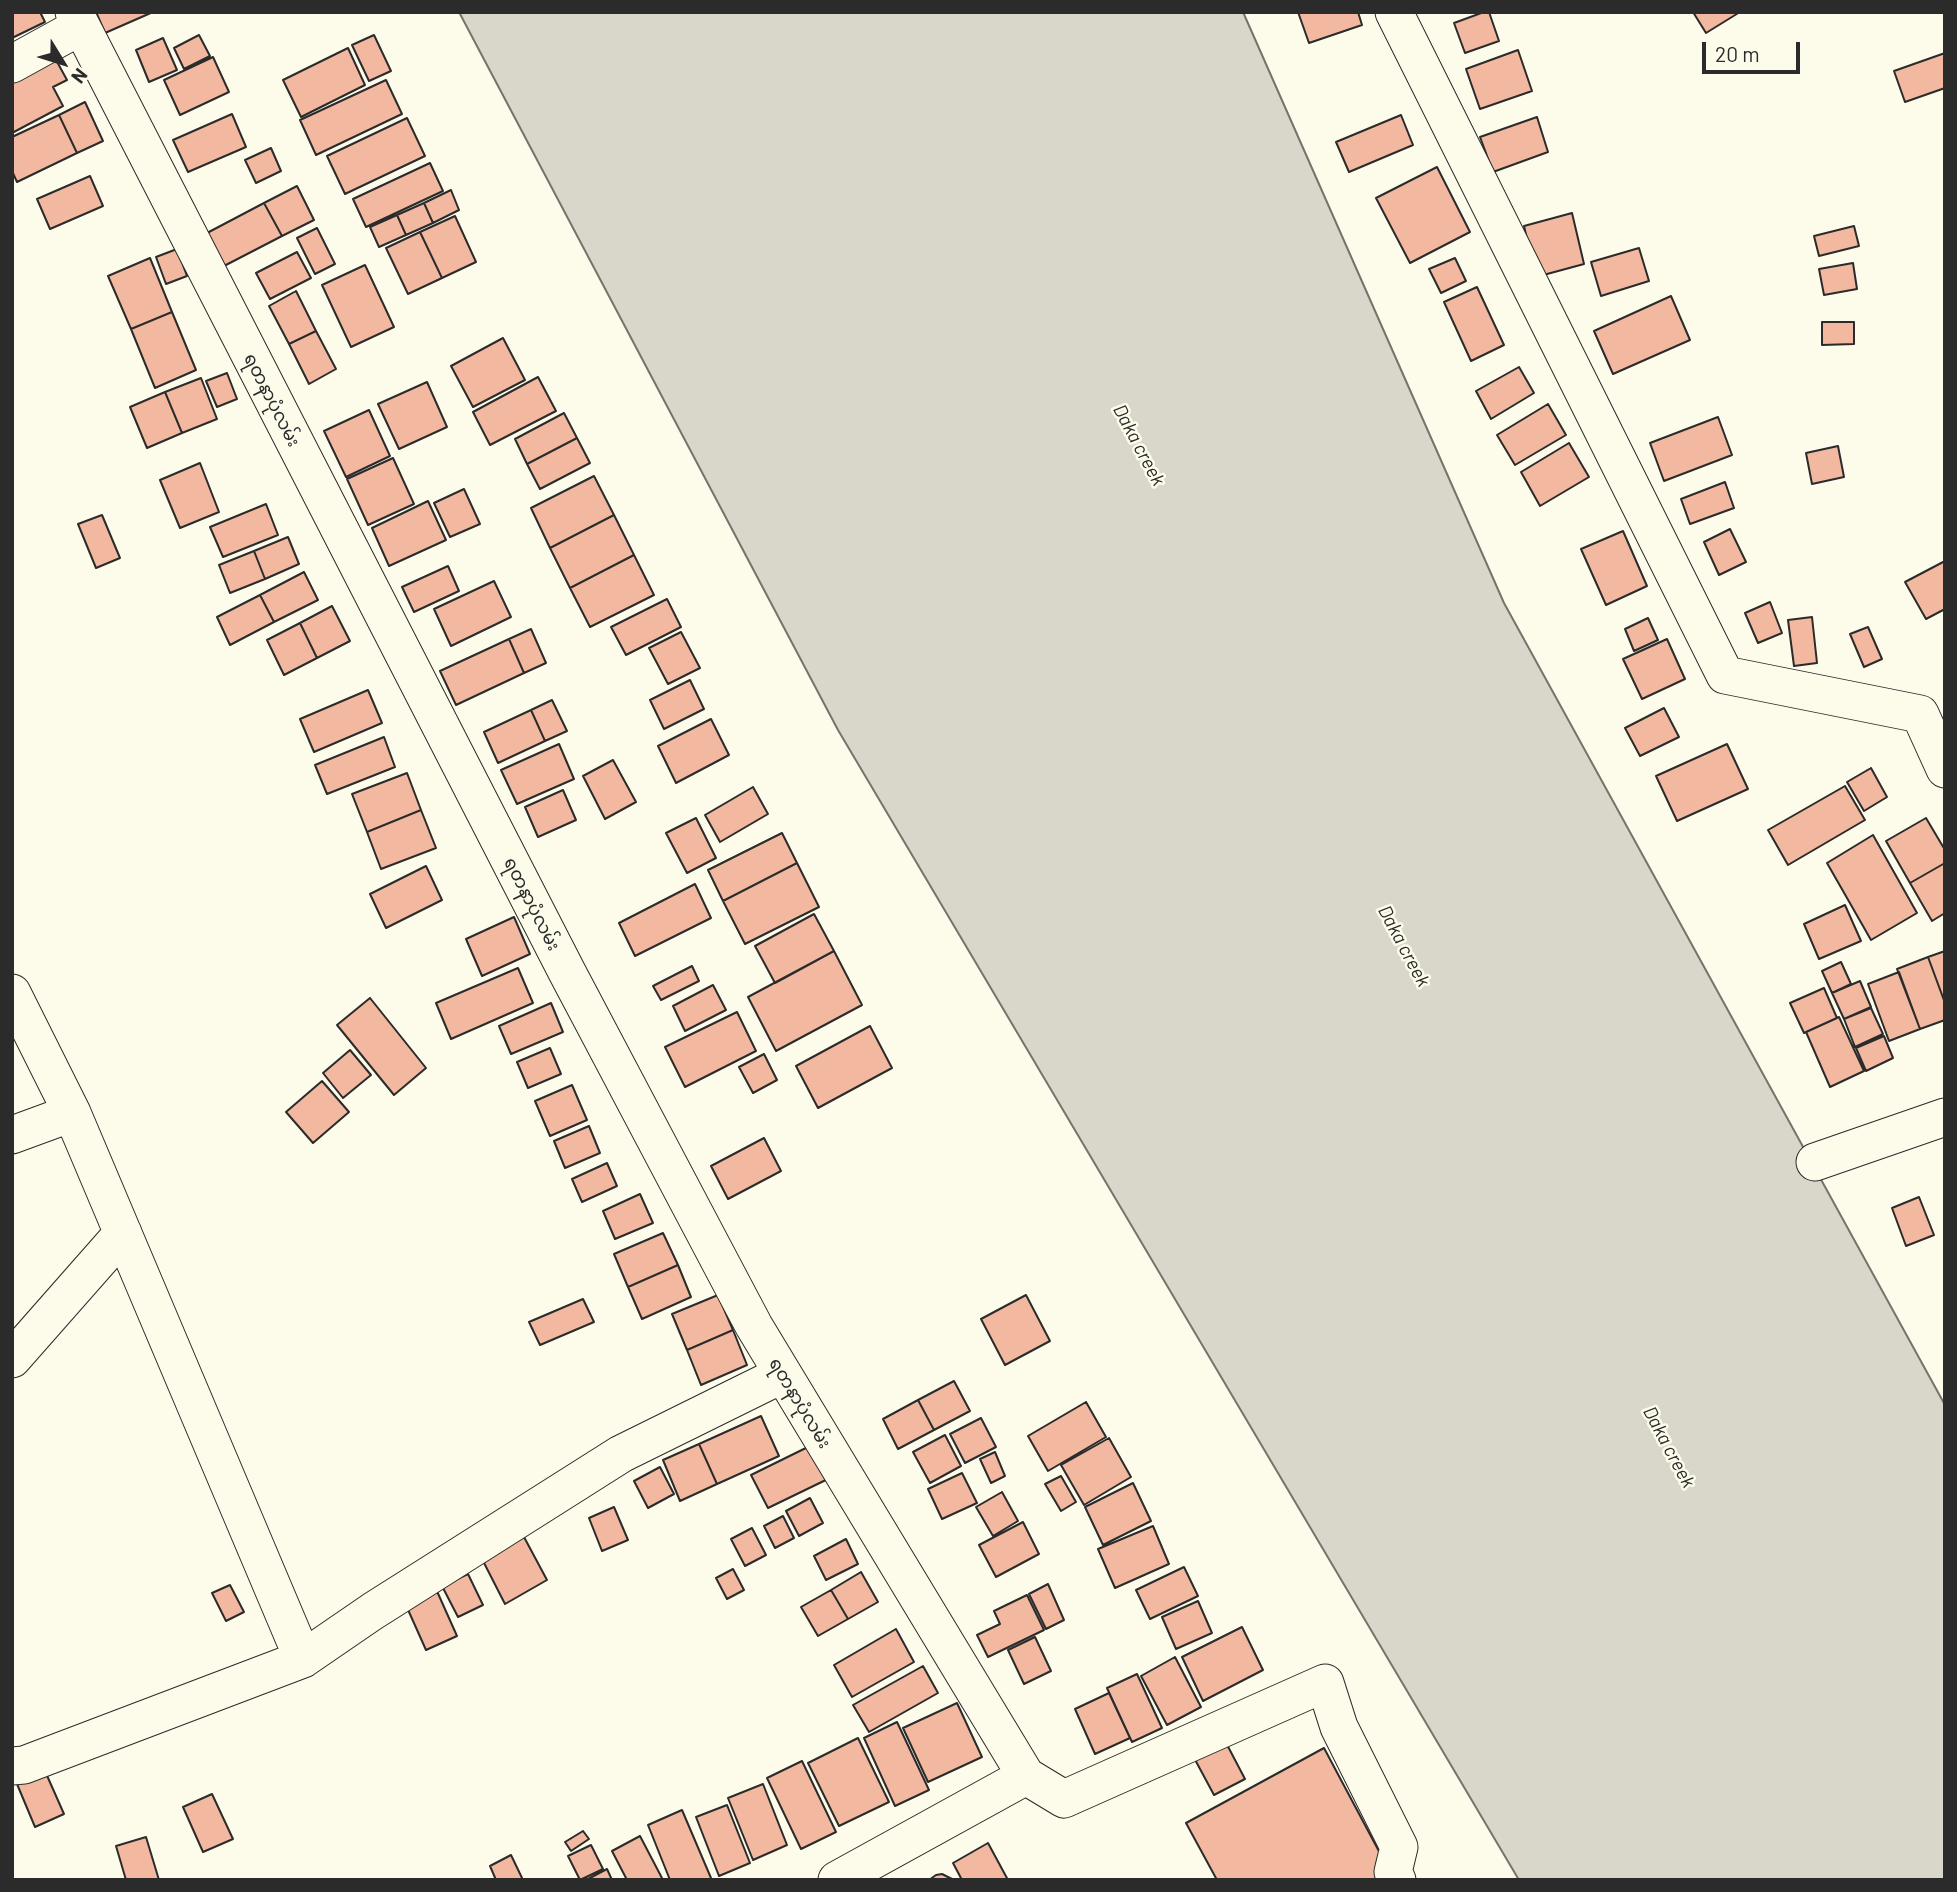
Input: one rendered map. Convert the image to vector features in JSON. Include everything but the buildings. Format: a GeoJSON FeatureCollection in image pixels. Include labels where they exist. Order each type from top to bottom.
{"type":"FeatureCollection","features":[{"type":"Feature","properties":{"kind":"street"},"geometry":{"type":"LineString","coordinates":[[1394,12],[1725,675],[1920,714],[1945,769]]}},
{"type":"Feature","properties":{"kind":"street"},"geometry":{"type":"LineString","coordinates":[[12,64],[77,19]]}},
{"type":"Feature","properties":{"kind":"street","name":"ရတနာပုံလမ်း"},"geometry":{"type":"LineString","coordinates":[[77,19],[567,972],[754,1326],[1026,1776]]}},
{"type":"Feature","properties":{"kind":"street"},"geometry":{"type":"LineString","coordinates":[[12,993],[72,1113],[303,1658]]}},
{"type":"Feature","properties":{"kind":"street"},"geometry":{"type":"LineString","coordinates":[[12,1135],[72,1113]]}},
{"type":"Feature","properties":{"kind":"street"},"geometry":{"type":"LineString","coordinates":[[1815,1162],[1945,1117]]}},
{"type":"Feature","properties":{"kind":"street"},"geometry":{"type":"LineString","coordinates":[[12,1359],[123,1233]]}},
{"type":"Feature","properties":{"kind":"street"},"geometry":{"type":"LineString","coordinates":[[12,1766],[24,1765],[303,1658],[621,1454],[783,1374]]}},
{"type":"Feature","properties":{"kind":"street"},"geometry":{"type":"LineString","coordinates":[[837,1880],[1026,1776],[1064,1799],[1325,1683],[1339,1727],[1399,1847],[1393,1872],[1397,1880]]}},
{"type":"Feature","properties":{"kind":"water","name":"Daka creek"},"geometry":{"type":"Polygon","coordinates":[[[459,12],[1243,12],[1504,603],[1945,1405],[1945,1880],[1519,1880],[838,730],[459,12]]]}}]}
